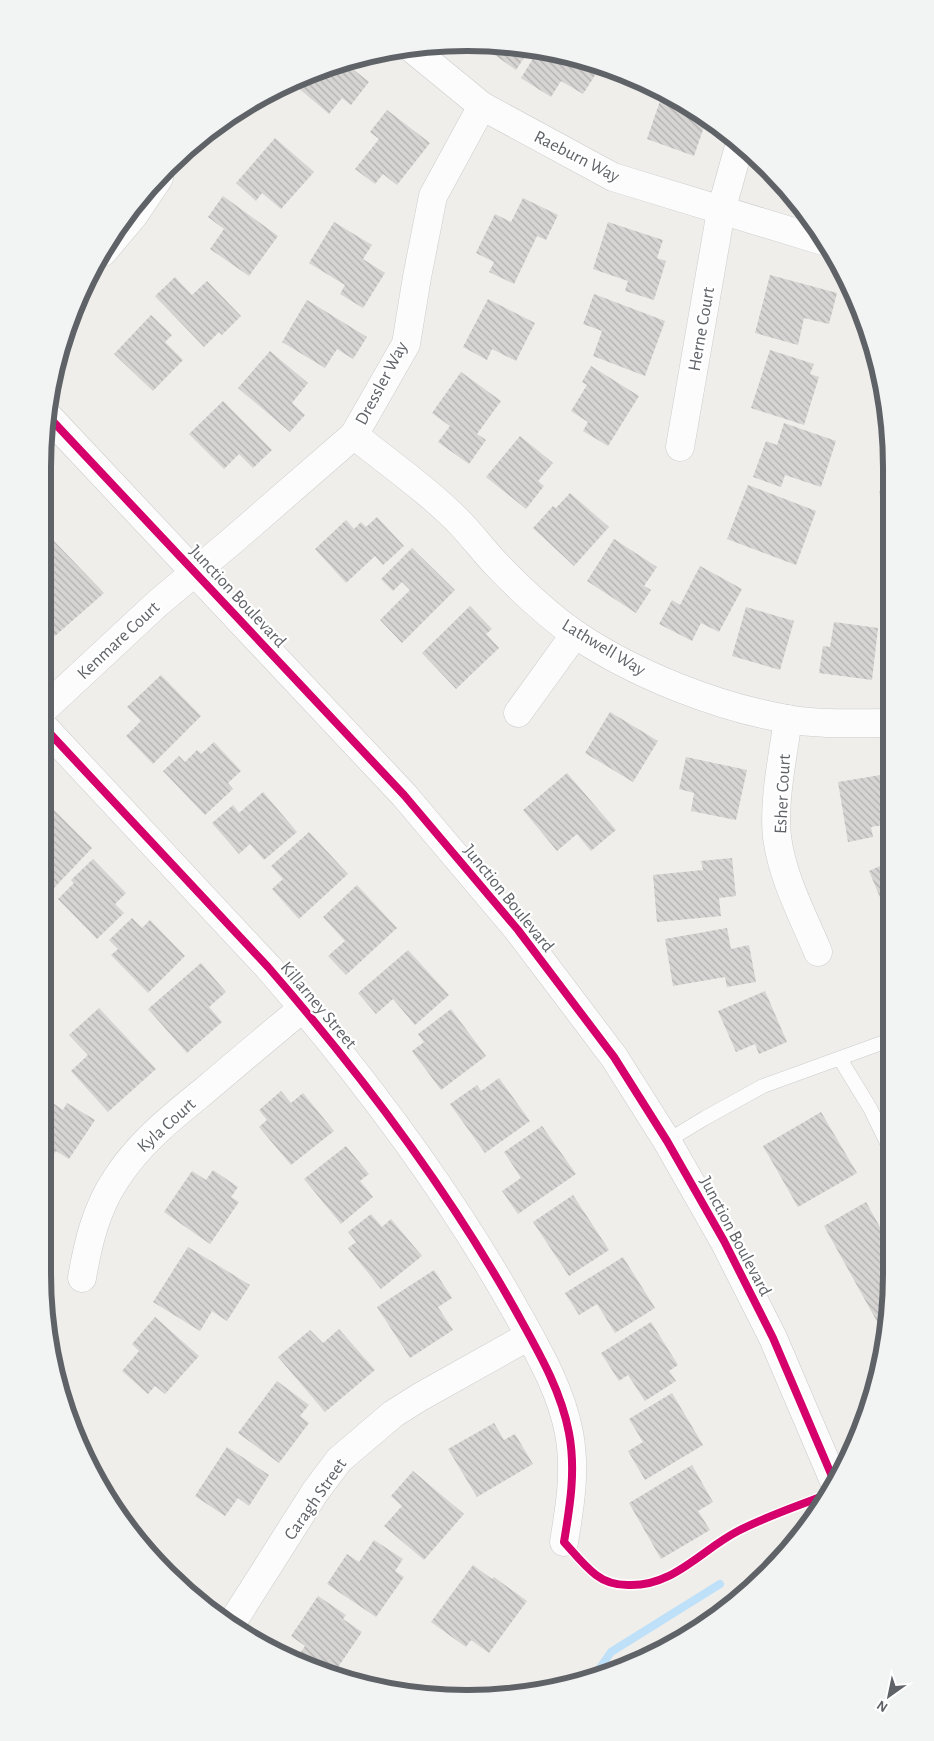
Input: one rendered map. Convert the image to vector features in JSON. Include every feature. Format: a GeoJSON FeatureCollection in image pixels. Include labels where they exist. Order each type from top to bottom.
{"type":"FeatureCollection","features":[{"type":"Feature","properties":{"kind":"street","name":"Raeburn Way"},"geometry":{"type":"LineString","coordinates":[[419,54],[482,106],[613,177],[814,238]]}},
{"type":"Feature","properties":{"kind":"street","name":"Dressler Way"},"geometry":{"type":"LineString","coordinates":[[195,572],[354,435],[406,344],[433,196],[482,106]]}},
{"type":"Feature","properties":{"kind":"street","name":"Herne Court"},"geometry":{"type":"LineString","coordinates":[[680,448],[721,210],[738,151]]}},
{"type":"Feature","properties":{"kind":"street","name":"Junction Boulevard"},"geometry":{"type":"LineString","coordinates":[[54,421],[404,794],[518,930],[614,1057],[667,1141],[724,1241],[773,1338],[831,1474]]}},
{"type":"Feature","properties":{"kind":"street","name":"Lathwell Way"},"geometry":{"type":"LineString","coordinates":[[354,435],[461,524],[530,598],[575,634],[626,664],[677,687],[724,704],[788,720],[883,723]]}},
{"type":"Feature","properties":{"kind":"street","name":"Kenmare Court"},"geometry":{"type":"LineString","coordinates":[[51,703],[158,603],[195,572]]}},
{"type":"Feature","properties":{"kind":"street"},"geometry":{"type":"LineString","coordinates":[[518,713],[575,634]]}},
{"type":"Feature","properties":{"kind":"street","name":"Esher Court"},"geometry":{"type":"LineString","coordinates":[[788,720],[778,796],[777,837],[789,884],[818,952]]}},
{"type":"Feature","properties":{"kind":"street","name":"Killarney Street"},"geometry":{"type":"LineString","coordinates":[[51,735],[268,967],[303,1008],[371,1093],[471,1236],[530,1336],[550,1376],[562,1406],[569,1432],[572,1456],[572,1483],[564,1542]]}},
{"type":"Feature","properties":{"kind":"street","name":"Kyla Court"},"geometry":{"type":"LineString","coordinates":[[82,1278],[92,1227],[116,1178],[135,1153],[159,1129],[303,1008]]}},
{"type":"Feature","properties":{"kind":"street","name":"Caragh Street"},"geometry":{"type":"LineString","coordinates":[[234,1619],[315,1492],[340,1460],[399,1410],[530,1336]]}},
{"type":"Feature","properties":{"kind":"lane"},"geometry":{"type":"LineString","coordinates":[[667,1141],[763,1086],[883,1043]]}},
{"type":"Feature","properties":{"kind":"lane"},"geometry":{"type":"LineString","coordinates":[[840,1059],[870,1108],[883,1135]]}},
{"type":"Feature","properties":{"kind":"building"},"geometry":{"type":"Polygon","coordinates":[[[490,52],[526,56],[516,70],[490,52]]]}},
{"type":"Feature","properties":{"kind":"building"},"geometry":{"type":"Polygon","coordinates":[[[534,57],[546,61],[548,59],[597,72],[583,94],[561,81],[551,97],[521,78],[534,57]]]}},
{"type":"Feature","properties":{"kind":"building"},"geometry":{"type":"Polygon","coordinates":[[[351,68],[369,82],[351,105],[342,98],[329,114],[298,87],[351,68]]]}},
{"type":"Feature","properties":{"kind":"building"},"geometry":{"type":"Polygon","coordinates":[[[661,99],[704,126],[694,156],[647,139],[661,99]]]}},
{"type":"Feature","properties":{"kind":"building"},"geometry":{"type":"Polygon","coordinates":[[[387,110],[430,143],[397,185],[383,174],[375,184],[355,169],[379,139],[370,132],[387,110]]]}},
{"type":"Feature","properties":{"kind":"building"},"geometry":{"type":"Polygon","coordinates":[[[275,138],[314,172],[281,209],[262,193],[256,201],[236,183],[275,138]]]}},
{"type":"Feature","properties":{"kind":"building"},"geometry":{"type":"Polygon","coordinates":[[[223,196],[278,236],[249,276],[210,249],[224,229],[208,217],[223,196]]]}},
{"type":"Feature","properties":{"kind":"building"},"geometry":{"type":"Polygon","coordinates":[[[523,198],[558,215],[546,240],[537,236],[514,284],[489,272],[494,262],[476,253],[495,214],[511,222],[523,198]]]}},
{"type":"Feature","properties":{"kind":"building"},"geometry":{"type":"Polygon","coordinates":[[[334,222],[372,245],[363,259],[385,273],[363,308],[340,294],[345,285],[309,263],[334,222]]]}},
{"type":"Feature","properties":{"kind":"building"},"geometry":{"type":"Polygon","coordinates":[[[608,222],[663,240],[657,258],[666,261],[654,300],[625,291],[628,281],[593,269],[608,222]]]}},
{"type":"Feature","properties":{"kind":"building"},"geometry":{"type":"Polygon","coordinates":[[[770,275],[837,293],[829,324],[804,318],[798,345],[755,333],[770,275]]]}},
{"type":"Feature","properties":{"kind":"building"},"geometry":{"type":"Polygon","coordinates":[[[175,277],[192,295],[207,281],[241,316],[222,335],[219,332],[204,347],[155,296],[175,277]]]}},
{"type":"Feature","properties":{"kind":"building"},"geometry":{"type":"Polygon","coordinates":[[[594,294],[665,321],[645,376],[593,356],[602,331],[583,324],[594,294]]]}},
{"type":"Feature","properties":{"kind":"building"},"geometry":{"type":"Polygon","coordinates":[[[488,299],[535,323],[516,361],[492,349],[487,360],[463,347],[488,299]]]}},
{"type":"Feature","properties":{"kind":"building"},"geometry":{"type":"Polygon","coordinates":[[[307,300],[367,337],[353,359],[337,349],[325,368],[282,342],[307,300]]]}},
{"type":"Feature","properties":{"kind":"building"},"geometry":{"type":"Polygon","coordinates":[[[151,315],[172,335],[165,342],[183,360],[153,391],[114,354],[151,315]]]}},
{"type":"Feature","properties":{"kind":"building"},"geometry":{"type":"Polygon","coordinates":[[[770,350],[814,364],[810,374],[819,377],[804,425],[751,408],[770,350]]]}},
{"type":"Feature","properties":{"kind":"building"},"geometry":{"type":"Polygon","coordinates":[[[270,351],[308,383],[292,403],[305,415],[290,432],[238,388],[270,351]]]}},
{"type":"Feature","properties":{"kind":"building"},"geometry":{"type":"Polygon","coordinates":[[[591,366],[639,396],[608,446],[583,431],[588,422],[571,411],[587,385],[582,382],[591,366]]]}},
{"type":"Feature","properties":{"kind":"building"},"geometry":{"type":"Polygon","coordinates":[[[461,372],[501,401],[477,434],[486,440],[469,464],[438,442],[450,426],[432,413],[461,372]]]}},
{"type":"Feature","properties":{"kind":"building"},"geometry":{"type":"Polygon","coordinates":[[[223,401],[272,450],[253,468],[239,454],[224,469],[189,434],[223,401]]]}},
{"type":"Feature","properties":{"kind":"building"},"geometry":{"type":"Polygon","coordinates":[[[784,423],[836,441],[821,487],[785,475],[781,487],[753,477],[766,441],[777,445],[784,423]]]}},
{"type":"Feature","properties":{"kind":"building"},"geometry":{"type":"Polygon","coordinates":[[[520,436],[553,463],[538,481],[544,486],[526,509],[486,477],[520,436]]]}},
{"type":"Feature","properties":{"kind":"building"},"geometry":{"type":"Polygon","coordinates":[[[748,485],[816,511],[796,565],[727,539],[748,485]]]}},
{"type":"Feature","properties":{"kind":"building"},"geometry":{"type":"Polygon","coordinates":[[[883,490],[883,513],[879,491],[883,490]]]}},
{"type":"Feature","properties":{"kind":"building"},"geometry":{"type":"Polygon","coordinates":[[[570,493],[609,527],[574,566],[533,528],[553,506],[556,508],[570,493]]]}},
{"type":"Feature","properties":{"kind":"building"},"geometry":{"type":"Polygon","coordinates":[[[377,517],[404,546],[383,565],[375,556],[346,583],[315,549],[346,520],[354,529],[361,522],[366,527],[377,517]]]}},
{"type":"Feature","properties":{"kind":"building"},"geometry":{"type":"Polygon","coordinates":[[[614,539],[657,567],[644,586],[651,590],[636,613],[587,581],[614,539]]]}},
{"type":"Feature","properties":{"kind":"building"},"geometry":{"type":"Polygon","coordinates":[[[53,540],[104,593],[55,636],[51,632],[51,542],[53,540]]]}},
{"type":"Feature","properties":{"kind":"building"},"geometry":{"type":"Polygon","coordinates":[[[412,548],[455,590],[402,643],[380,620],[410,590],[402,582],[393,591],[381,579],[412,548]]]}},
{"type":"Feature","properties":{"kind":"building"},"geometry":{"type":"Polygon","coordinates":[[[700,566],[742,589],[719,632],[701,623],[692,641],[659,624],[672,600],[680,605],[700,566]]]}},
{"type":"Feature","properties":{"kind":"building"},"geometry":{"type":"Polygon","coordinates":[[[470,606],[492,629],[486,634],[499,648],[456,689],[422,653],[470,606]]]}},
{"type":"Feature","properties":{"kind":"building"},"geometry":{"type":"Polygon","coordinates":[[[746,607],[794,621],[780,670],[732,656],[746,607]]]}},
{"type":"Feature","properties":{"kind":"building"},"geometry":{"type":"Polygon","coordinates":[[[834,622],[878,628],[872,680],[819,673],[823,646],[830,647],[834,622]]]}},
{"type":"Feature","properties":{"kind":"building"},"geometry":{"type":"Polygon","coordinates":[[[161,675],[201,716],[153,764],[126,736],[141,721],[127,707],[161,675]]]}},
{"type":"Feature","properties":{"kind":"building"},"geometry":{"type":"Polygon","coordinates":[[[610,712],[658,741],[633,782],[585,753],[610,712]]]}},
{"type":"Feature","properties":{"kind":"building"},"geometry":{"type":"Polygon","coordinates":[[[214,742],[241,771],[228,783],[233,789],[205,815],[163,771],[179,756],[185,762],[197,750],[201,754],[214,742]]]}},
{"type":"Feature","properties":{"kind":"building"},"geometry":{"type":"Polygon","coordinates":[[[686,757],[747,770],[736,820],[691,811],[694,793],[679,789],[686,757]]]}},
{"type":"Feature","properties":{"kind":"building"},"geometry":{"type":"Polygon","coordinates":[[[567,773],[616,830],[591,851],[577,834],[557,851],[523,810],[567,773]]]}},
{"type":"Feature","properties":{"kind":"building"},"geometry":{"type":"Polygon","coordinates":[[[883,775],[883,825],[871,827],[873,837],[848,842],[838,782],[883,775]]]}},
{"type":"Feature","properties":{"kind":"building"},"geometry":{"type":"Polygon","coordinates":[[[263,792],[297,832],[264,860],[250,844],[239,854],[212,823],[233,805],[239,813],[263,792]]]}},
{"type":"Feature","properties":{"kind":"building"},"geometry":{"type":"Polygon","coordinates":[[[51,807],[92,848],[54,888],[51,885],[51,807]]]}},
{"type":"Feature","properties":{"kind":"building"},"geometry":{"type":"Polygon","coordinates":[[[309,832],[348,874],[299,919],[272,889],[283,879],[271,866],[309,832]]]}},
{"type":"Feature","properties":{"kind":"building"},"geometry":{"type":"Polygon","coordinates":[[[732,858],[736,896],[719,898],[721,916],[657,922],[653,875],[703,870],[701,861],[732,858]]]}},
{"type":"Feature","properties":{"kind":"building"},"geometry":{"type":"Polygon","coordinates":[[[93,859],[126,893],[115,904],[124,913],[97,939],[58,899],[74,883],[71,880],[93,859]]]}},
{"type":"Feature","properties":{"kind":"building"},"geometry":{"type":"Polygon","coordinates":[[[883,865],[883,905],[869,871],[883,865]]]}},
{"type":"Feature","properties":{"kind":"building"},"geometry":{"type":"Polygon","coordinates":[[[357,885],[397,928],[346,975],[328,956],[345,941],[323,917],[357,885]]]}},
{"type":"Feature","properties":{"kind":"building"},"geometry":{"type":"Polygon","coordinates":[[[132,918],[142,928],[150,920],[185,956],[148,993],[111,955],[118,949],[109,940],[132,918]]]}},
{"type":"Feature","properties":{"kind":"building"},"geometry":{"type":"Polygon","coordinates":[[[727,928],[731,949],[749,945],[756,982],[727,987],[725,977],[673,986],[665,939],[727,928]]]}},
{"type":"Feature","properties":{"kind":"building"},"geometry":{"type":"Polygon","coordinates":[[[408,950],[449,995],[415,1025],[393,999],[376,1014],[358,993],[408,950]]]}},
{"type":"Feature","properties":{"kind":"building"},"geometry":{"type":"Polygon","coordinates":[[[201,963],[226,992],[209,1007],[222,1022],[187,1053],[148,1009],[201,963]]]}},
{"type":"Feature","properties":{"kind":"building"},"geometry":{"type":"Polygon","coordinates":[[[765,991],[787,1042],[759,1054],[755,1044],[736,1052],[718,1011],[765,991]]]}},
{"type":"Feature","properties":{"kind":"building"},"geometry":{"type":"Polygon","coordinates":[[[99,1008],[156,1069],[108,1112],[71,1071],[88,1055],[69,1035],[99,1008]]]}},
{"type":"Feature","properties":{"kind":"building"},"geometry":{"type":"Polygon","coordinates":[[[451,1009],[486,1056],[441,1090],[412,1051],[424,1042],[418,1034],[451,1009]]]}},
{"type":"Feature","properties":{"kind":"building"},"geometry":{"type":"Polygon","coordinates":[[[499,1078],[530,1121],[485,1153],[450,1104],[477,1085],[481,1091],[499,1078]]]}},
{"type":"Feature","properties":{"kind":"building"},"geometry":{"type":"Polygon","coordinates":[[[281,1091],[291,1103],[303,1093],[334,1131],[291,1165],[259,1127],[267,1120],[259,1110],[281,1091]]]}},
{"type":"Feature","properties":{"kind":"building"},"geometry":{"type":"Polygon","coordinates":[[[51,1102],[63,1110],[67,1103],[95,1120],[69,1159],[56,1151],[51,1158],[51,1102]]]}},
{"type":"Feature","properties":{"kind":"building"},"geometry":{"type":"Polygon","coordinates":[[[821,1112],[857,1173],[798,1207],[763,1146],[821,1112]]]}},
{"type":"Feature","properties":{"kind":"building"},"geometry":{"type":"Polygon","coordinates":[[[542,1126],[576,1174],[518,1214],[502,1191],[521,1178],[504,1152],[542,1126]]]}},
{"type":"Feature","properties":{"kind":"building"},"geometry":{"type":"Polygon","coordinates":[[[346,1146],[369,1174],[360,1181],[373,1197],[341,1224],[304,1179],[346,1146]]]}},
{"type":"Feature","properties":{"kind":"building"},"geometry":{"type":"Polygon","coordinates":[[[213,1170],[238,1187],[231,1197],[239,1202],[210,1244],[164,1212],[192,1171],[206,1180],[213,1170]]]}},
{"type":"Feature","properties":{"kind":"building"},"geometry":{"type":"Polygon","coordinates":[[[573,1195],[609,1250],[569,1276],[533,1222],[573,1195]]]}},
{"type":"Feature","properties":{"kind":"building"},"geometry":{"type":"Polygon","coordinates":[[[866,1202],[883,1232],[882,1301],[879,1326],[824,1226],[866,1202]]]}},
{"type":"Feature","properties":{"kind":"building"},"geometry":{"type":"Polygon","coordinates":[[[371,1214],[382,1227],[391,1219],[422,1256],[381,1289],[348,1248],[356,1242],[348,1232],[371,1214]]]}},
{"type":"Feature","properties":{"kind":"building"},"geometry":{"type":"Polygon","coordinates":[[[188,1247],[250,1285],[227,1321],[212,1311],[200,1331],[153,1302],[188,1247]]]}},
{"type":"Feature","properties":{"kind":"building"},"geometry":{"type":"Polygon","coordinates":[[[623,1257],[655,1308],[615,1333],[597,1304],[579,1315],[565,1293],[623,1257]]]}},
{"type":"Feature","properties":{"kind":"building"},"geometry":{"type":"Polygon","coordinates":[[[434,1270],[452,1298],[438,1307],[453,1330],[410,1358],[377,1307],[434,1270]]]}},
{"type":"Feature","properties":{"kind":"building"},"geometry":{"type":"Polygon","coordinates":[[[155,1317],[199,1356],[165,1394],[155,1386],[148,1394],[122,1371],[139,1351],[132,1344],[155,1317]]]}},
{"type":"Feature","properties":{"kind":"building"},"geometry":{"type":"Polygon","coordinates":[[[651,1322],[678,1365],[669,1371],[676,1381],[645,1401],[628,1375],[619,1381],[601,1353],[651,1322]]]}},
{"type":"Feature","properties":{"kind":"building"},"geometry":{"type":"Polygon","coordinates":[[[339,1329],[375,1370],[325,1412],[278,1357],[310,1330],[323,1343],[339,1329]]]}},
{"type":"Feature","properties":{"kind":"building"},"geometry":{"type":"Polygon","coordinates":[[[277,1381],[309,1405],[300,1416],[309,1423],[279,1463],[238,1433],[277,1381]]]}},
{"type":"Feature","properties":{"kind":"building"},"geometry":{"type":"Polygon","coordinates":[[[672,1393],[703,1445],[645,1480],[628,1451],[643,1442],[629,1419],[672,1393]]]}},
{"type":"Feature","properties":{"kind":"building"},"geometry":{"type":"Polygon","coordinates":[[[494,1423],[504,1440],[515,1434],[533,1464],[477,1497],[448,1449],[494,1423]]]}},
{"type":"Feature","properties":{"kind":"building"},"geometry":{"type":"Polygon","coordinates":[[[227,1447],[269,1475],[249,1506],[238,1498],[225,1516],[195,1496],[227,1447]]]}},
{"type":"Feature","properties":{"kind":"building"},"geometry":{"type":"Polygon","coordinates":[[[692,1465],[713,1502],[698,1511],[710,1530],[661,1559],[629,1503],[692,1465]]]}},
{"type":"Feature","properties":{"kind":"building"},"geometry":{"type":"Polygon","coordinates":[[[413,1471],[464,1514],[424,1560],[384,1526],[402,1506],[391,1496],[413,1471]]]}},
{"type":"Feature","properties":{"kind":"building"},"geometry":{"type":"Polygon","coordinates":[[[374,1540],[403,1559],[395,1571],[404,1577],[376,1617],[327,1584],[347,1554],[359,1562],[374,1540]]]}},
{"type":"Feature","properties":{"kind":"building"},"geometry":{"type":"Polygon","coordinates":[[[473,1565],[492,1579],[494,1577],[527,1601],[489,1653],[471,1640],[466,1647],[431,1622],[473,1565]]]}},
{"type":"Feature","properties":{"kind":"building"},"geometry":{"type":"Polygon","coordinates":[[[318,1596],[346,1615],[343,1619],[362,1632],[337,1669],[299,1654],[305,1646],[291,1636],[318,1596]]]}},
{"type":"Feature","properties":{"kind":"waterway"},"geometry":{"type":"LineString","coordinates":[[600,1668],[611,1652],[720,1584]]}},
{"type":"Feature","properties":{"kind":"cycle path"},"geometry":{"type":"LineString","coordinates":[[54,422],[404,795],[518,930],[614,1057],[667,1141],[724,1241],[773,1338],[831,1474]]}},
{"type":"Feature","properties":{"kind":"cycle path"},"geometry":{"type":"LineString","coordinates":[[51,735],[268,967],[303,1008],[402,1134],[462,1222],[517,1313],[555,1386],[569,1433],[572,1461],[570,1501],[564,1542],[587,1568],[603,1580],[611,1583],[628,1585],[644,1584],[659,1580],[686,1566],[738,1531],[817,1498]]}}]}
